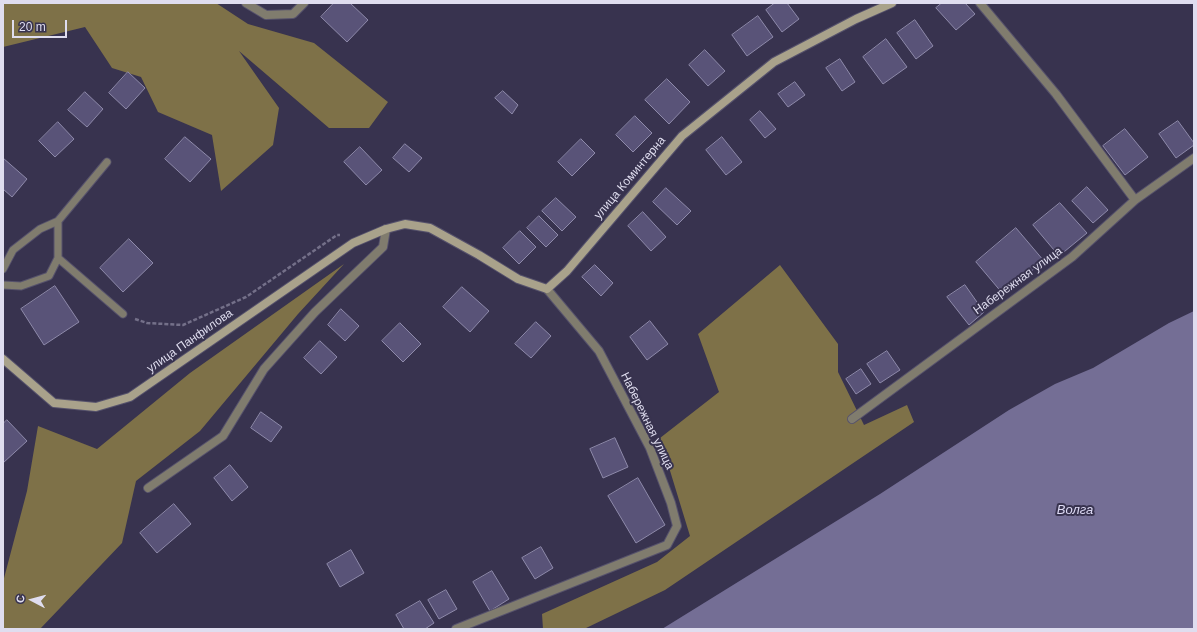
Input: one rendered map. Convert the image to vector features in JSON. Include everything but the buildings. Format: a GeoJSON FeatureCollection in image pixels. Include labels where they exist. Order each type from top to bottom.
{"type":"FeatureCollection","features":[{"type":"Feature","properties":{"kind":"street"},"geometry":{"type":"LineString","coordinates":[[246,3],[266,15],[293,14],[304,3]]}},
{"type":"Feature","properties":{"kind":"street","name":"улица Коминтерна"},"geometry":{"type":"LineString","coordinates":[[547,289],[567,270],[682,136],[774,62],[856,19],[892,3]]}},
{"type":"Feature","properties":{"kind":"street"},"geometry":{"type":"LineString","coordinates":[[980,3],[1056,94],[1135,200]]}},
{"type":"Feature","properties":{"kind":"street","name":"Набережная улица"},"geometry":{"type":"LineString","coordinates":[[852,418],[1072,257],[1135,200],[1194,158]]}},
{"type":"Feature","properties":{"kind":"street"},"geometry":{"type":"LineString","coordinates":[[148,488],[223,436],[264,370],[315,312],[383,248],[386,229],[405,224],[430,228],[518,279],[547,289]]}},
{"type":"Feature","properties":{"kind":"street","name":"улица Панфилова"},"geometry":{"type":"LineString","coordinates":[[3,358],[54,403],[96,407],[130,396],[353,243],[386,229]]}},
{"type":"Feature","properties":{"kind":"street","name":"Набережная улица"},"geometry":{"type":"LineString","coordinates":[[456,629],[667,545],[677,526],[671,503],[650,448],[598,351],[547,289]]}},
{"type":"Feature","properties":{"kind":"lane"},"geometry":{"type":"LineString","coordinates":[[3,269],[13,250],[40,229],[58,221],[107,162]]}},
{"type":"Feature","properties":{"kind":"lane"},"geometry":{"type":"LineString","coordinates":[[3,285],[21,286],[49,276],[58,258],[58,221]]}},
{"type":"Feature","properties":{"kind":"lane"},"geometry":{"type":"LineString","coordinates":[[58,258],[123,314]]}},
{"type":"Feature","properties":{"kind":"path"},"geometry":{"type":"LineString","coordinates":[[123,314],[147,323],[182,325],[246,297],[337,235],[344,234]]}},
{"type":"Feature","properties":{"kind":"shaded area"},"geometry":{"type":"Polygon","coordinates":[[[3,3],[216,3],[248,24],[314,43],[388,102],[369,128],[329,128],[239,51],[279,108],[273,145],[221,191],[212,135],[158,112],[141,77],[112,68],[85,27],[3,47],[3,3]]]}},
{"type":"Feature","properties":{"kind":"shaded area"},"geometry":{"type":"Polygon","coordinates":[[[344,264],[298,314],[200,431],[136,481],[122,543],[40,629],[3,629],[3,582],[27,491],[38,426],[97,449],[190,373],[344,264]]]}},
{"type":"Feature","properties":{"kind":"shaded area"},"geometry":{"type":"Polygon","coordinates":[[[780,265],[838,344],[838,372],[864,425],[907,405],[914,422],[665,590],[584,629],[543,629],[542,614],[657,562],[690,536],[660,438],[719,392],[698,334],[780,265]]]}},
{"type":"Feature","properties":{"kind":"water","name":"Волга"},"geometry":{"type":"Polygon","coordinates":[[[1194,311],[1194,629],[662,629],[880,494],[1009,410],[1055,384],[1093,368],[1169,323],[1194,311]]]}}]}
